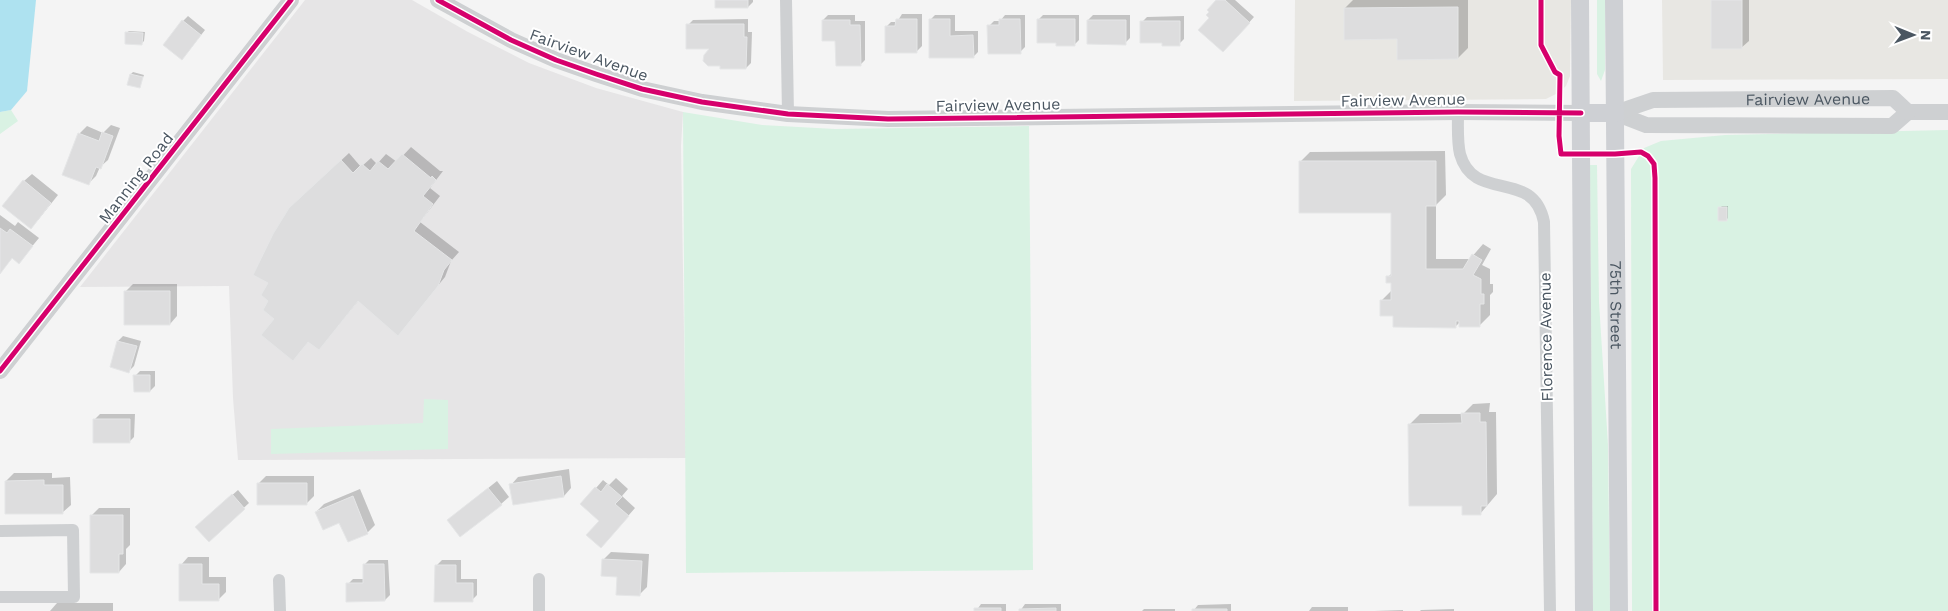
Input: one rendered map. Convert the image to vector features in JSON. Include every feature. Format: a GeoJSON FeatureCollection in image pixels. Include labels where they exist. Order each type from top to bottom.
{"type":"FeatureCollection","features":[{"type":"Feature","properties":{"kind":"main road","name":"75th Street"},"geometry":{"type":"LineString","coordinates":[[1580,0],[1584,611]]}},
{"type":"Feature","properties":{"kind":"main road","name":"75th Street"},"geometry":{"type":"LineString","coordinates":[[1614,0],[1619,611]]}},
{"type":"Feature","properties":{"kind":"main road","name":"Fairview Avenue"},"geometry":{"type":"LineString","coordinates":[[1581,113],[1615,113]]}},
{"type":"Feature","properties":{"kind":"street","name":"Manning Road"},"geometry":{"type":"LineString","coordinates":[[0,371],[290,0]]}},
{"type":"Feature","properties":{"kind":"street","name":"Fairview Avenue"},"geometry":{"type":"LineString","coordinates":[[438,0],[511,40],[556,60],[604,77],[642,89],[702,102],[788,114],[888,119],[1458,112],[1581,113]]}},
{"type":"Feature","properties":{"kind":"street"},"geometry":{"type":"LineString","coordinates":[[786,0],[788,114]]}},
{"type":"Feature","properties":{"kind":"street","name":"Fairview Avenue"},"geometry":{"type":"LineString","coordinates":[[1815,98],[1893,98],[1908,112],[1892,126],[1646,125],[1615,113],[1653,100],[1815,98]]}},
{"type":"Feature","properties":{"kind":"street","name":"Florence Avenue"},"geometry":{"type":"LineString","coordinates":[[1458,112],[1460,155],[1472,174],[1482,181],[1520,190],[1537,202],[1542,210],[1544,222],[1550,611]]}},
{"type":"Feature","properties":{"kind":"street"},"geometry":{"type":"LineString","coordinates":[[1908,112],[1948,112]]}},
{"type":"Feature","properties":{"kind":"street"},"geometry":{"type":"LineString","coordinates":[[0,531],[73,530],[74,597],[0,598]]}},
{"type":"Feature","properties":{"kind":"street"},"geometry":{"type":"LineString","coordinates":[[539,579],[539,611]]}},
{"type":"Feature","properties":{"kind":"street"},"geometry":{"type":"LineString","coordinates":[[280,580],[280,611]]}},
{"type":"Feature","properties":{"kind":"street"},"geometry":{"type":"LineString","coordinates":[[20,597],[20,611]]}},
{"type":"Feature","properties":{"kind":"shaded area"},"geometry":{"type":"Polygon","coordinates":[[[305,0],[412,0],[468,32],[529,63],[596,88],[683,112],[681,146],[686,458],[238,460],[233,398],[229,286],[80,287],[305,0]]]}},
{"type":"Feature","properties":{"kind":"shaded area"},"geometry":{"type":"Polygon","coordinates":[[[1295,0],[1571,0],[1570,76],[1566,86],[1558,93],[1546,99],[1294,101],[1295,0]]]}},
{"type":"Feature","properties":{"kind":"shaded area"},"geometry":{"type":"Polygon","coordinates":[[[1662,0],[1948,0],[1948,79],[1663,80],[1662,0]]]}},
{"type":"Feature","properties":{"kind":"green space"},"geometry":{"type":"Polygon","coordinates":[[[1597,0],[1605,0],[1605,70],[1601,81],[1597,74],[1597,0]]]}},
{"type":"Feature","properties":{"kind":"green space"},"geometry":{"type":"Polygon","coordinates":[[[11,110],[18,121],[0,134],[0,112],[11,110]]]}},
{"type":"Feature","properties":{"kind":"green space"},"geometry":{"type":"Polygon","coordinates":[[[683,112],[762,125],[835,129],[1029,126],[1033,570],[686,573],[683,112]]]}},
{"type":"Feature","properties":{"kind":"green space"},"geometry":{"type":"Polygon","coordinates":[[[1948,130],[1948,611],[1632,611],[1631,169],[1644,148],[1661,141],[1725,135],[1948,130]]]}},
{"type":"Feature","properties":{"kind":"green space"},"geometry":{"type":"Polygon","coordinates":[[[1590,165],[1597,165],[1599,302],[1608,445],[1610,611],[1593,611],[1590,165]]]}},
{"type":"Feature","properties":{"kind":"green space"},"geometry":{"type":"Polygon","coordinates":[[[424,399],[448,400],[448,449],[271,454],[271,429],[423,423],[424,399]]]}},
{"type":"Feature","properties":{"kind":"water"},"geometry":{"type":"Polygon","coordinates":[[[0,0],[36,0],[27,91],[11,110],[0,112],[0,0]]]}},
{"type":"Feature","properties":{"kind":"building"},"geometry":{"type":"Polygon","coordinates":[[[715,0],[748,0],[748,8],[715,8],[715,0]]]}},
{"type":"Feature","properties":{"kind":"building"},"geometry":{"type":"Polygon","coordinates":[[[1216,0],[1225,0],[1250,23],[1223,52],[1198,30],[1209,18],[1206,15],[1209,12],[1207,10],[1216,0]]]}},
{"type":"Feature","properties":{"kind":"building"},"geometry":{"type":"Polygon","coordinates":[[[1711,0],[1742,0],[1742,49],[1711,49],[1711,0]]]}},
{"type":"Feature","properties":{"kind":"building"},"geometry":{"type":"Polygon","coordinates":[[[1458,7],[1458,59],[1397,60],[1397,39],[1344,40],[1344,8],[1458,7]]]}},
{"type":"Feature","properties":{"kind":"building"},"geometry":{"type":"Polygon","coordinates":[[[896,19],[917,19],[917,53],[885,53],[885,26],[895,26],[896,19]]]}},
{"type":"Feature","properties":{"kind":"building"},"geometry":{"type":"Polygon","coordinates":[[[929,19],[950,19],[950,36],[973,35],[974,58],[929,58],[929,19]]]}},
{"type":"Feature","properties":{"kind":"building"},"geometry":{"type":"Polygon","coordinates":[[[999,19],[1020,19],[1021,54],[988,54],[987,25],[999,25],[999,19]]]}},
{"type":"Feature","properties":{"kind":"building"},"geometry":{"type":"Polygon","coordinates":[[[1037,19],[1075,19],[1075,46],[1037,43],[1037,19]]]}},
{"type":"Feature","properties":{"kind":"building"},"geometry":{"type":"Polygon","coordinates":[[[182,20],[201,35],[182,60],[163,45],[182,20]]]}},
{"type":"Feature","properties":{"kind":"building"},"geometry":{"type":"Polygon","coordinates":[[[822,20],[850,20],[850,25],[860,25],[861,66],[836,66],[835,41],[822,41],[822,20]]]}},
{"type":"Feature","properties":{"kind":"building"},"geometry":{"type":"Polygon","coordinates":[[[1087,20],[1126,20],[1126,45],[1087,44],[1087,20]]]}},
{"type":"Feature","properties":{"kind":"building"},"geometry":{"type":"Polygon","coordinates":[[[1140,21],[1180,21],[1180,46],[1162,46],[1162,43],[1140,43],[1140,21]]]}},
{"type":"Feature","properties":{"kind":"building"},"geometry":{"type":"Polygon","coordinates":[[[686,24],[744,24],[744,37],[747,37],[746,69],[720,69],[720,66],[708,66],[703,61],[704,55],[709,49],[686,49],[686,24]]]}},
{"type":"Feature","properties":{"kind":"building"},"geometry":{"type":"Polygon","coordinates":[[[125,32],[143,33],[142,45],[125,44],[125,32]]]}},
{"type":"Feature","properties":{"kind":"building"},"geometry":{"type":"Polygon","coordinates":[[[130,74],[143,77],[140,88],[127,85],[130,74]]]}},
{"type":"Feature","properties":{"kind":"building"},"geometry":{"type":"Polygon","coordinates":[[[102,132],[113,136],[101,169],[96,167],[89,185],[62,175],[78,133],[99,141],[102,132]]]}},
{"type":"Feature","properties":{"kind":"building"},"geometry":{"type":"Polygon","coordinates":[[[402,154],[436,180],[423,196],[433,204],[414,231],[452,260],[444,270],[438,286],[398,336],[358,301],[319,350],[308,342],[293,361],[261,335],[274,319],[263,310],[268,301],[261,295],[268,283],[253,275],[273,234],[289,208],[341,160],[353,173],[362,164],[370,171],[378,161],[388,169],[402,154]]]}},
{"type":"Feature","properties":{"kind":"building"},"geometry":{"type":"Polygon","coordinates":[[[1299,161],[1436,161],[1436,206],[1426,206],[1426,269],[1463,269],[1472,254],[1482,260],[1473,275],[1481,279],[1481,294],[1484,294],[1484,304],[1480,304],[1480,327],[1459,327],[1459,321],[1456,321],[1456,328],[1393,327],[1393,316],[1380,316],[1380,300],[1391,300],[1391,283],[1386,283],[1386,276],[1391,276],[1391,213],[1299,213],[1299,161]]]}},
{"type":"Feature","properties":{"kind":"building"},"geometry":{"type":"Polygon","coordinates":[[[23,180],[51,203],[31,229],[2,206],[23,180]]]}},
{"type":"Feature","properties":{"kind":"building"},"geometry":{"type":"Polygon","coordinates":[[[1718,207],[1727,207],[1727,221],[1718,221],[1718,207]]]}},
{"type":"Feature","properties":{"kind":"building"},"geometry":{"type":"Polygon","coordinates":[[[0,228],[7,233],[10,229],[33,246],[19,264],[12,258],[0,274],[0,228]]]}},
{"type":"Feature","properties":{"kind":"building"},"geometry":{"type":"Polygon","coordinates":[[[124,291],[170,291],[170,325],[124,325],[124,291]]]}},
{"type":"Feature","properties":{"kind":"building"},"geometry":{"type":"Polygon","coordinates":[[[117,341],[137,346],[129,373],[110,367],[117,341]]]}},
{"type":"Feature","properties":{"kind":"building"},"geometry":{"type":"Polygon","coordinates":[[[133,375],[150,375],[150,392],[134,392],[133,375]]]}},
{"type":"Feature","properties":{"kind":"building"},"geometry":{"type":"Polygon","coordinates":[[[1461,413],[1480,413],[1480,422],[1486,422],[1487,506],[1481,506],[1481,515],[1462,515],[1462,506],[1409,506],[1408,424],[1462,423],[1461,413]]]}},
{"type":"Feature","properties":{"kind":"building"},"geometry":{"type":"Polygon","coordinates":[[[93,419],[130,419],[130,443],[93,443],[93,419]]]}},
{"type":"Feature","properties":{"kind":"building"},"geometry":{"type":"Polygon","coordinates":[[[561,476],[564,497],[513,505],[509,484],[561,476]]]}},
{"type":"Feature","properties":{"kind":"building"},"geometry":{"type":"Polygon","coordinates":[[[44,480],[44,485],[63,485],[63,514],[5,514],[5,481],[44,480]]]}},
{"type":"Feature","properties":{"kind":"building"},"geometry":{"type":"Polygon","coordinates":[[[257,483],[307,483],[307,505],[257,505],[257,483]]]}},
{"type":"Feature","properties":{"kind":"building"},"geometry":{"type":"Polygon","coordinates":[[[607,484],[622,497],[615,504],[629,516],[601,548],[586,535],[599,521],[580,504],[595,487],[601,492],[607,484]]]}},
{"type":"Feature","properties":{"kind":"building"},"geometry":{"type":"Polygon","coordinates":[[[488,488],[502,505],[460,537],[447,520],[488,488]]]}},
{"type":"Feature","properties":{"kind":"building"},"geometry":{"type":"Polygon","coordinates":[[[232,494],[245,509],[209,542],[195,527],[232,494]]]}},
{"type":"Feature","properties":{"kind":"building"},"geometry":{"type":"Polygon","coordinates":[[[353,496],[368,534],[348,542],[339,523],[323,530],[315,512],[353,496]]]}},
{"type":"Feature","properties":{"kind":"building"},"geometry":{"type":"Polygon","coordinates":[[[90,515],[123,515],[123,554],[119,554],[119,573],[90,573],[90,515]]]}},
{"type":"Feature","properties":{"kind":"building"},"geometry":{"type":"Polygon","coordinates":[[[602,559],[642,561],[640,596],[616,595],[617,577],[601,576],[602,559]]]}},
{"type":"Feature","properties":{"kind":"building"},"geometry":{"type":"Polygon","coordinates":[[[179,564],[202,564],[202,584],[219,584],[219,601],[179,601],[179,564]]]}},
{"type":"Feature","properties":{"kind":"building"},"geometry":{"type":"Polygon","coordinates":[[[363,564],[384,564],[385,601],[346,602],[346,583],[363,583],[363,564]]]}},
{"type":"Feature","properties":{"kind":"building"},"geometry":{"type":"Polygon","coordinates":[[[435,565],[456,565],[456,583],[473,583],[473,602],[434,602],[435,565]]]}},
{"type":"Feature","properties":{"kind":"building"},"geometry":{"type":"Polygon","coordinates":[[[974,608],[1001,608],[1001,611],[974,611],[974,608]]]}},
{"type":"Feature","properties":{"kind":"building"},"geometry":{"type":"Polygon","coordinates":[[[1056,608],[1056,611],[1019,611],[1019,609],[1056,608]]]}},
{"type":"Feature","properties":{"kind":"building"},"geometry":{"type":"Polygon","coordinates":[[[1192,609],[1227,609],[1227,611],[1192,611],[1192,609]]]}},
{"type":"Feature","properties":{"kind":"cycle path"},"geometry":{"type":"LineString","coordinates":[[0,371],[291,0]]}},
{"type":"Feature","properties":{"kind":"cycle path"},"geometry":{"type":"LineString","coordinates":[[438,0],[511,40],[556,60],[642,89],[702,102],[788,114],[888,119],[1458,112],[1581,113]]}},
{"type":"Feature","properties":{"kind":"cycle path"},"geometry":{"type":"LineString","coordinates":[[1541,0],[1541,45],[1555,72],[1560,75],[1559,136],[1561,154],[1641,152],[1648,156],[1654,164],[1656,611]]}}]}
